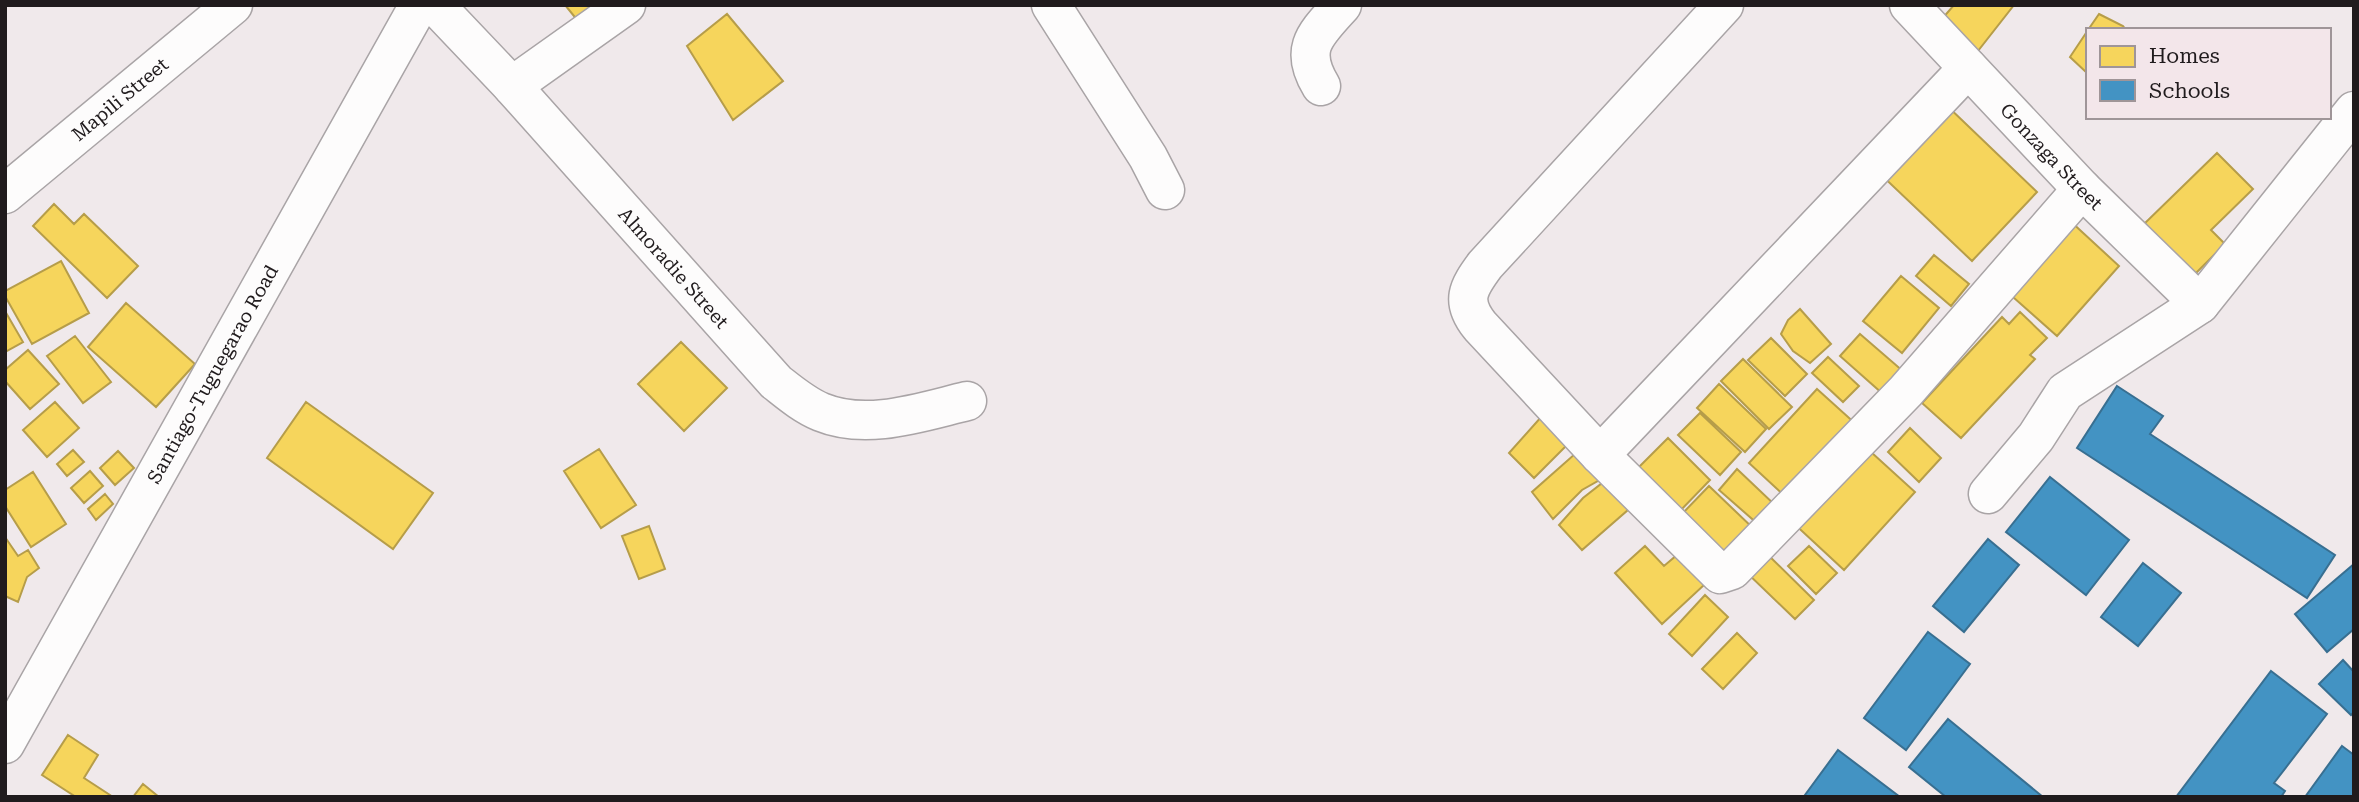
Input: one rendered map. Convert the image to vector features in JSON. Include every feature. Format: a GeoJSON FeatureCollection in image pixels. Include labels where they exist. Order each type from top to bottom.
{"type":"FeatureCollection","features":[{"type":"Feature","properties":{"kind":"main road","name":"Mapili Street"},"geometry":{"type":"LineString","coordinates":[[5,194],[233,5]]}},
{"type":"Feature","properties":{"kind":"main road","name":"Santiago-Tuguegarao Road"},"geometry":{"type":"LineString","coordinates":[[5,744],[419,5]]}},
{"type":"Feature","properties":{"kind":"main road","name":"Almoradie Street"},"geometry":{"type":"LineString","coordinates":[[435,5],[512,86],[776,382],[804,404],[823,413],[868,420],[904,416],[967,401]]}},
{"type":"Feature","properties":{"kind":"main road"},"geometry":{"type":"LineString","coordinates":[[512,86],[626,5]]}},
{"type":"Feature","properties":{"kind":"main road"},"geometry":{"type":"LineString","coordinates":[[1051,5],[1148,158],[1165,190]]}},
{"type":"Feature","properties":{"kind":"main road"},"geometry":{"type":"LineString","coordinates":[[1321,86],[1311,70],[1309,59],[1312,44],[1342,5]]}},
{"type":"Feature","properties":{"kind":"main road"},"geometry":{"type":"LineString","coordinates":[[1724,5],[1485,265],[1467,298],[1474,319],[1600,455],[1720,574],[1732,570],[1906,391],[2082,188]]}},
{"type":"Feature","properties":{"kind":"main road","name":"Gonzaga Street"},"geometry":{"type":"LineString","coordinates":[[1920,17],[2082,188],[2200,304]]}},
{"type":"Feature","properties":{"kind":"main road"},"geometry":{"type":"LineString","coordinates":[[1600,455],[1968,68]]}},
{"type":"Feature","properties":{"kind":"main road"},"geometry":{"type":"LineString","coordinates":[[1988,494],[2036,437],[2065,392],[2200,304],[2354,111]]}},
{"type":"Feature","properties":{"kind":"building: Homes"},"geometry":{"type":"Polygon","coordinates":[[[565,5],[597,5],[578,21],[565,5]]]}},
{"type":"Feature","properties":{"kind":"building: Homes"},"geometry":{"type":"Polygon","coordinates":[[[1954,5],[2014,5],[1974,56],[1941,20],[1954,5]]]}},
{"type":"Feature","properties":{"kind":"building: Homes"},"geometry":{"type":"Polygon","coordinates":[[[727,14],[783,81],[733,120],[687,46],[727,14]]]}},
{"type":"Feature","properties":{"kind":"building: Homes"},"geometry":{"type":"Polygon","coordinates":[[[2099,14],[2124,28],[2089,28],[2099,14]]]}},
{"type":"Feature","properties":{"kind":"building: Homes"},"geometry":{"type":"Polygon","coordinates":[[[2086,33],[2086,72],[2070,57],[2086,33]]]}},
{"type":"Feature","properties":{"kind":"building: Homes"},"geometry":{"type":"Polygon","coordinates":[[[1942,101],[2037,192],[1972,261],[1876,170],[1942,101]]]}},
{"type":"Feature","properties":{"kind":"building: Homes"},"geometry":{"type":"Polygon","coordinates":[[[2217,153],[2253,189],[2211,230],[2225,244],[2193,276],[2143,225],[2217,153]]]}},
{"type":"Feature","properties":{"kind":"building: Homes"},"geometry":{"type":"Polygon","coordinates":[[[54,204],[74,224],[84,214],[138,266],[107,298],[33,226],[54,204]]]}},
{"type":"Feature","properties":{"kind":"building: Homes"},"geometry":{"type":"Polygon","coordinates":[[[2068,219],[2119,266],[2057,336],[2005,290],[2068,219]]]}},
{"type":"Feature","properties":{"kind":"building: Homes"},"geometry":{"type":"Polygon","coordinates":[[[1934,255],[1969,284],[1951,306],[1916,276],[1934,255]]]}},
{"type":"Feature","properties":{"kind":"building: Homes"},"geometry":{"type":"Polygon","coordinates":[[[61,261],[89,313],[32,344],[5,296],[5,291],[61,261]]]}},
{"type":"Feature","properties":{"kind":"building: Homes"},"geometry":{"type":"Polygon","coordinates":[[[1901,276],[1939,308],[1902,353],[1863,321],[1901,276]]]}},
{"type":"Feature","properties":{"kind":"building: Homes"},"geometry":{"type":"Polygon","coordinates":[[[126,303],[195,364],[156,407],[88,347],[126,303]]]}},
{"type":"Feature","properties":{"kind":"building: Homes"},"geometry":{"type":"Polygon","coordinates":[[[1800,309],[1831,344],[1810,363],[1793,351],[1781,334],[1788,320],[1800,309]]]}},
{"type":"Feature","properties":{"kind":"building: Homes"},"geometry":{"type":"Polygon","coordinates":[[[5,311],[23,342],[5,352],[5,311]]]}},
{"type":"Feature","properties":{"kind":"building: Homes"},"geometry":{"type":"Polygon","coordinates":[[[2020,312],[2047,338],[2030,355],[2035,359],[1961,438],[1922,403],[2002,317],[2009,324],[2020,312]]]}},
{"type":"Feature","properties":{"kind":"building: Homes"},"geometry":{"type":"Polygon","coordinates":[[[1860,334],[1904,372],[1883,394],[1840,356],[1860,334]]]}},
{"type":"Feature","properties":{"kind":"building: Homes"},"geometry":{"type":"Polygon","coordinates":[[[75,336],[111,382],[83,403],[47,356],[75,336]]]}},
{"type":"Feature","properties":{"kind":"building: Homes"},"geometry":{"type":"Polygon","coordinates":[[[1771,338],[1807,374],[1785,396],[1748,360],[1771,338]]]}},
{"type":"Feature","properties":{"kind":"building: Homes"},"geometry":{"type":"Polygon","coordinates":[[[681,342],[727,388],[684,431],[638,384],[681,342]]]}},
{"type":"Feature","properties":{"kind":"building: Homes"},"geometry":{"type":"Polygon","coordinates":[[[28,350],[59,384],[30,409],[5,381],[5,370],[28,350]]]}},
{"type":"Feature","properties":{"kind":"building: Homes"},"geometry":{"type":"Polygon","coordinates":[[[1828,357],[1859,386],[1843,402],[1812,373],[1828,357]]]}},
{"type":"Feature","properties":{"kind":"building: Homes"},"geometry":{"type":"Polygon","coordinates":[[[1743,359],[1792,407],[1769,429],[1721,381],[1743,359]]]}},
{"type":"Feature","properties":{"kind":"building: Homes"},"geometry":{"type":"Polygon","coordinates":[[[1719,384],[1766,429],[1745,452],[1697,408],[1719,384]]]}},
{"type":"Feature","properties":{"kind":"building: Homes"},"geometry":{"type":"Polygon","coordinates":[[[1817,389],[1858,426],[1789,500],[1749,463],[1817,389]]]}},
{"type":"Feature","properties":{"kind":"building: Homes"},"geometry":{"type":"Polygon","coordinates":[[[55,402],[79,428],[47,457],[23,430],[55,402]]]}},
{"type":"Feature","properties":{"kind":"building: Homes"},"geometry":{"type":"Polygon","coordinates":[[[306,402],[433,493],[393,549],[267,458],[306,402]]]}},
{"type":"Feature","properties":{"kind":"building: Homes"},"geometry":{"type":"Polygon","coordinates":[[[1700,413],[1741,452],[1720,475],[1678,435],[1700,413]]]}},
{"type":"Feature","properties":{"kind":"building: Homes"},"geometry":{"type":"Polygon","coordinates":[[[1542,416],[1568,444],[1534,478],[1509,453],[1542,416]]]}},
{"type":"Feature","properties":{"kind":"building: Homes"},"geometry":{"type":"Polygon","coordinates":[[[1910,428],[1941,458],[1919,482],[1888,452],[1910,428]]]}},
{"type":"Feature","properties":{"kind":"building: Homes"},"geometry":{"type":"Polygon","coordinates":[[[1668,438],[1710,480],[1679,512],[1636,470],[1668,438]]]}},
{"type":"Feature","properties":{"kind":"building: Homes"},"geometry":{"type":"Polygon","coordinates":[[[1860,442],[1915,492],[1844,570],[1789,519],[1860,442]]]}},
{"type":"Feature","properties":{"kind":"building: Homes"},"geometry":{"type":"Polygon","coordinates":[[[599,449],[636,505],[601,528],[564,471],[599,449]]]}},
{"type":"Feature","properties":{"kind":"building: Homes"},"geometry":{"type":"Polygon","coordinates":[[[73,450],[84,462],[67,476],[57,464],[73,450]]]}},
{"type":"Feature","properties":{"kind":"building: Homes"},"geometry":{"type":"Polygon","coordinates":[[[118,451],[134,468],[115,485],[100,468],[118,451]]]}},
{"type":"Feature","properties":{"kind":"building: Homes"},"geometry":{"type":"Polygon","coordinates":[[[1576,453],[1603,478],[1582,490],[1553,519],[1532,492],[1576,453]]]}},
{"type":"Feature","properties":{"kind":"building: Homes"},"geometry":{"type":"Polygon","coordinates":[[[1737,469],[1776,506],[1759,525],[1719,490],[1737,469]]]}},
{"type":"Feature","properties":{"kind":"building: Homes"},"geometry":{"type":"Polygon","coordinates":[[[90,471],[103,486],[84,503],[71,488],[90,471]]]}},
{"type":"Feature","properties":{"kind":"building: Homes"},"geometry":{"type":"Polygon","coordinates":[[[33,472],[66,524],[31,547],[5,506],[5,490],[33,472]]]}},
{"type":"Feature","properties":{"kind":"building: Homes"},"geometry":{"type":"Polygon","coordinates":[[[1606,480],[1629,509],[1582,550],[1559,525],[1583,498],[1606,480]]]}},
{"type":"Feature","properties":{"kind":"building: Homes"},"geometry":{"type":"Polygon","coordinates":[[[1709,486],[1755,530],[1727,559],[1681,515],[1709,486]]]}},
{"type":"Feature","properties":{"kind":"building: Homes"},"geometry":{"type":"Polygon","coordinates":[[[105,494],[113,504],[96,520],[88,509],[105,494]]]}},
{"type":"Feature","properties":{"kind":"building: Homes"},"geometry":{"type":"Polygon","coordinates":[[[649,526],[665,569],[639,579],[622,536],[649,526]]]}},
{"type":"Feature","properties":{"kind":"building: Homes"},"geometry":{"type":"Polygon","coordinates":[[[5,537],[18,556],[28,550],[39,568],[27,577],[18,602],[5,596],[5,537]]]}},
{"type":"Feature","properties":{"kind":"building: Homes"},"geometry":{"type":"Polygon","coordinates":[[[1645,546],[1664,566],[1677,555],[1704,585],[1662,624],[1615,573],[1645,546]]]}},
{"type":"Feature","properties":{"kind":"building: Homes"},"geometry":{"type":"Polygon","coordinates":[[[1809,546],[1837,573],[1816,594],[1788,566],[1809,546]]]}},
{"type":"Feature","properties":{"kind":"building: Homes"},"geometry":{"type":"Polygon","coordinates":[[[1764,551],[1814,600],[1795,619],[1745,571],[1764,551]]]}},
{"type":"Feature","properties":{"kind":"building: Homes"},"geometry":{"type":"Polygon","coordinates":[[[1705,595],[1728,617],[1692,656],[1669,634],[1705,595]]]}},
{"type":"Feature","properties":{"kind":"building: Homes"},"geometry":{"type":"Polygon","coordinates":[[[1737,633],[1757,653],[1723,689],[1702,669],[1737,633]]]}},
{"type":"Feature","properties":{"kind":"building: Homes"},"geometry":{"type":"Polygon","coordinates":[[[68,735],[98,755],[84,778],[113,797],[76,797],[42,775],[68,735]]]}},
{"type":"Feature","properties":{"kind":"building: Homes"},"geometry":{"type":"Polygon","coordinates":[[[143,784],[159,797],[133,797],[143,784]]]}},
{"type":"Feature","properties":{"kind":"building: Schools"},"geometry":{"type":"Polygon","coordinates":[[[2117,386],[2163,416],[2150,434],[2335,555],[2307,598],[2077,448],[2117,386]]]}},
{"type":"Feature","properties":{"kind":"building: Schools"},"geometry":{"type":"Polygon","coordinates":[[[2050,477],[2129,540],[2086,595],[2006,532],[2050,477]]]}},
{"type":"Feature","properties":{"kind":"building: Schools"},"geometry":{"type":"Polygon","coordinates":[[[1988,539],[2019,565],[1964,632],[1933,606],[1988,539]]]}},
{"type":"Feature","properties":{"kind":"building: Schools"},"geometry":{"type":"Polygon","coordinates":[[[2143,563],[2181,593],[2138,646],[2101,617],[2143,563]]]}},
{"type":"Feature","properties":{"kind":"building: Schools"},"geometry":{"type":"Polygon","coordinates":[[[2354,564],[2354,629],[2327,652],[2295,614],[2354,564]]]}},
{"type":"Feature","properties":{"kind":"building: Schools"},"geometry":{"type":"Polygon","coordinates":[[[1928,632],[1970,664],[1906,750],[1864,718],[1928,632]]]}},
{"type":"Feature","properties":{"kind":"building: Schools"},"geometry":{"type":"Polygon","coordinates":[[[2343,660],[2354,672],[2354,712],[2351,715],[2319,684],[2343,660]]]}},
{"type":"Feature","properties":{"kind":"building: Schools"},"geometry":{"type":"Polygon","coordinates":[[[2271,671],[2327,714],[2274,783],[2285,791],[2281,797],[2176,797],[2271,671]]]}},
{"type":"Feature","properties":{"kind":"building: Schools"},"geometry":{"type":"Polygon","coordinates":[[[1948,719],[2043,797],[1946,797],[1909,767],[1948,719]]]}},
{"type":"Feature","properties":{"kind":"building: Schools"},"geometry":{"type":"Polygon","coordinates":[[[2342,746],[2354,755],[2354,797],[2305,797],[2342,746]]]}},
{"type":"Feature","properties":{"kind":"building: Schools"},"geometry":{"type":"Polygon","coordinates":[[[1838,750],[1900,797],[1805,795],[1838,750]]]}}]}
